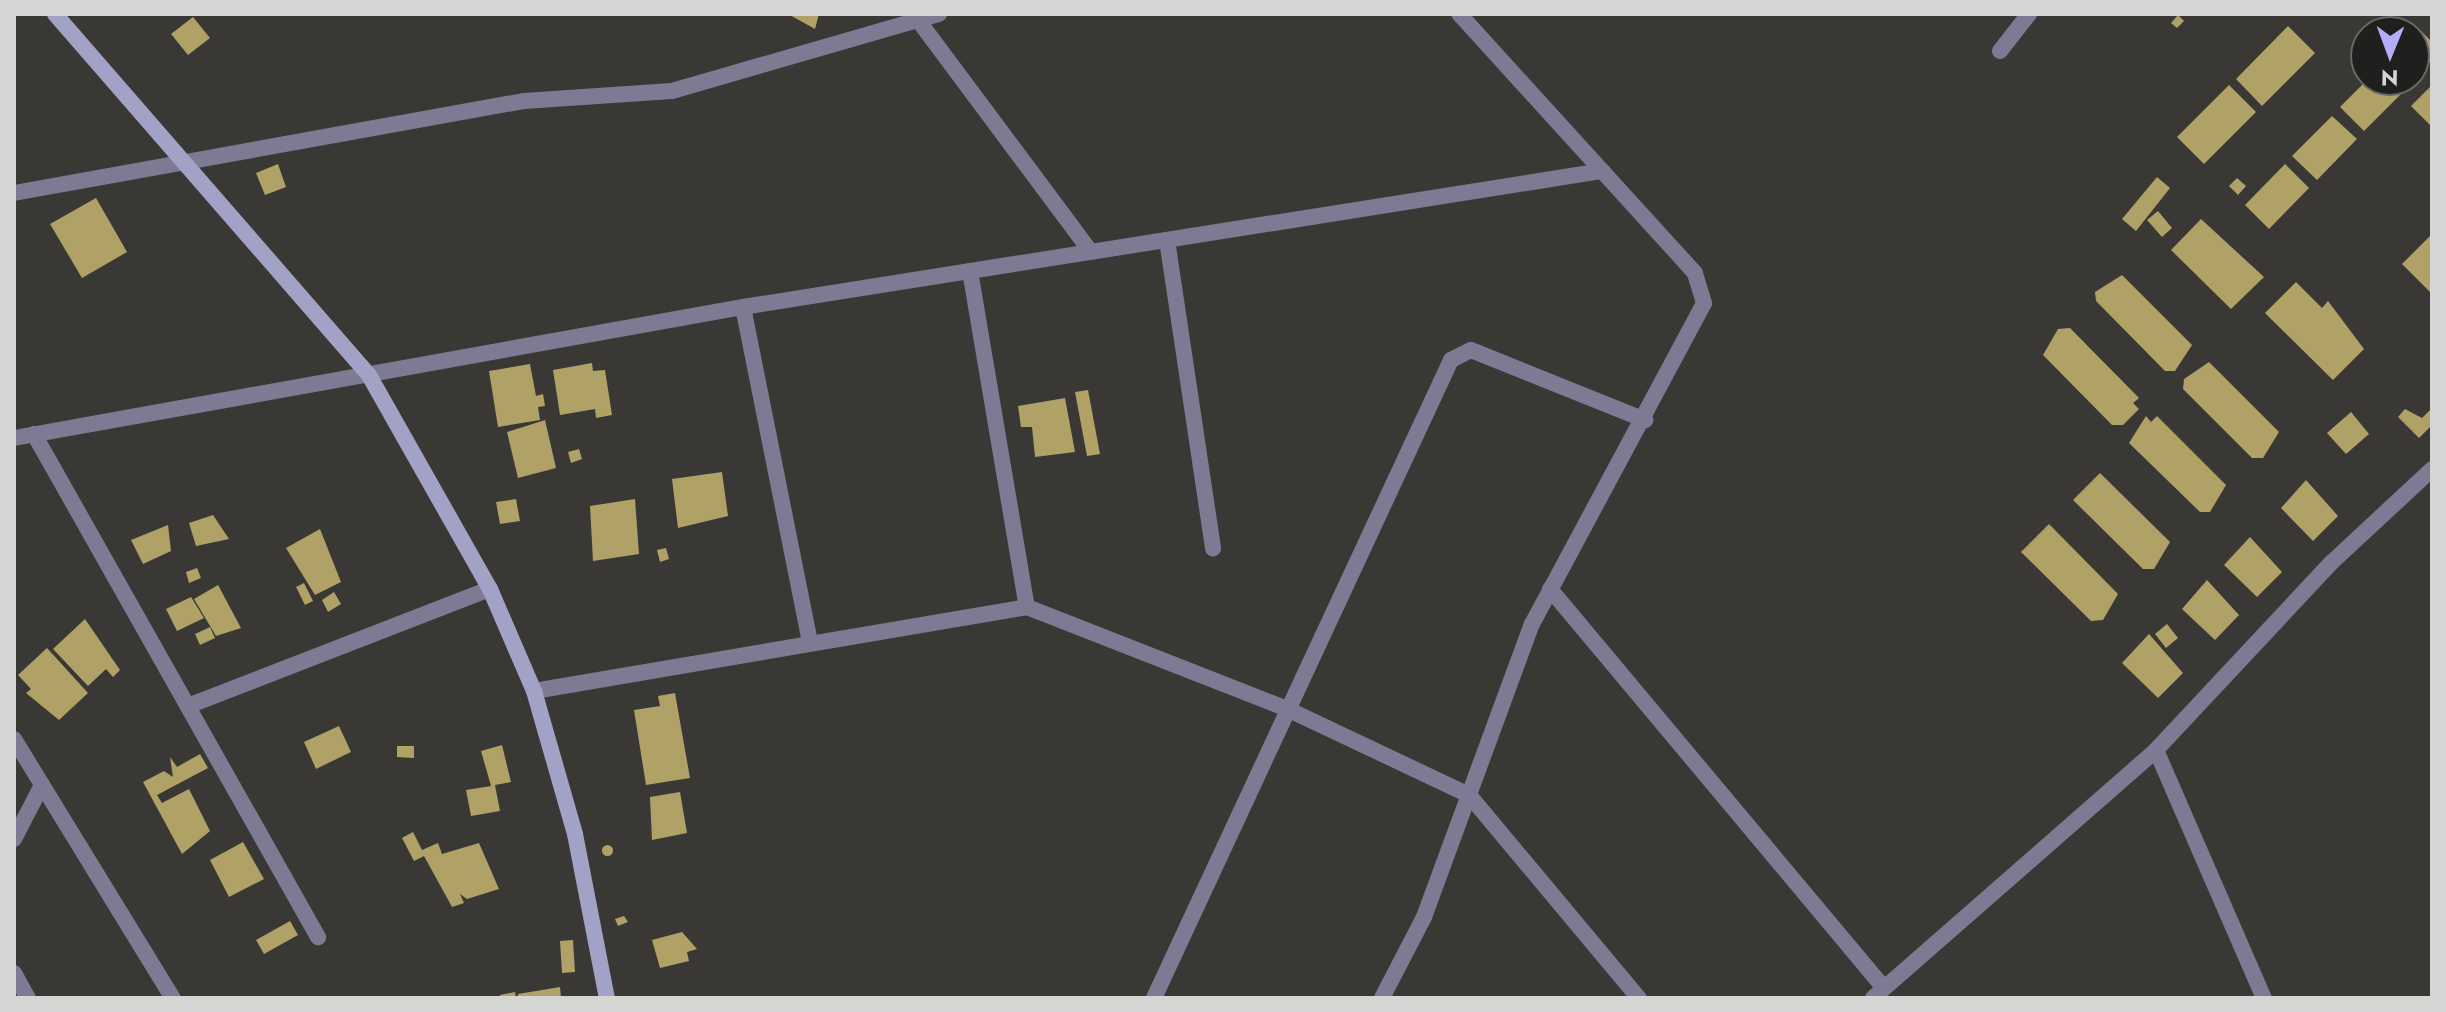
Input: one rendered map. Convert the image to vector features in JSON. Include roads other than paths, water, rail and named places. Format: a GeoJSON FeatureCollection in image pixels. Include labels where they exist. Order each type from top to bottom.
{"type":"FeatureCollection","features":[{"type":"Feature","properties":{"kind":"main road"},"geometry":{"type":"LineString","coordinates":[[56,14],[188,161],[370,377],[490,589],[534,691],[575,834],[607,998]]}},
{"type":"Feature","properties":{"kind":"street"},"geometry":{"type":"LineString","coordinates":[[14,193],[524,101],[672,91],[921,24],[939,14]]}},
{"type":"Feature","properties":{"kind":"street"},"geometry":{"type":"LineString","coordinates":[[1382,998],[1424,917],[1550,589],[1645,420],[1705,294],[1695,273],[1459,14]]}},
{"type":"Feature","properties":{"kind":"street"},"geometry":{"type":"LineString","coordinates":[[2000,51],[2029,14]]}},
{"type":"Feature","properties":{"kind":"street"},"geometry":{"type":"LineString","coordinates":[[921,24],[1091,252]]}},
{"type":"Feature","properties":{"kind":"street"},"geometry":{"type":"LineString","coordinates":[[14,438],[370,377],[743,307],[1602,171]]}},
{"type":"Feature","properties":{"kind":"street"},"geometry":{"type":"LineString","coordinates":[[1167,240],[1213,549]]}},
{"type":"Feature","properties":{"kind":"street"},"geometry":{"type":"LineString","coordinates":[[970,271],[1027,607]]}},
{"type":"Feature","properties":{"kind":"street"},"geometry":{"type":"LineString","coordinates":[[743,307],[810,642]]}},
{"type":"Feature","properties":{"kind":"street"},"geometry":{"type":"LineString","coordinates":[[1154,998],[1285,708],[1459,352],[1471,350],[1645,420]]}},
{"type":"Feature","properties":{"kind":"street"},"geometry":{"type":"LineString","coordinates":[[34,434],[193,704],[318,937]]}},
{"type":"Feature","properties":{"kind":"street"},"geometry":{"type":"LineString","coordinates":[[1550,589],[1879,993],[2156,750],[2331,563],[2432,469]]}},
{"type":"Feature","properties":{"kind":"street"},"geometry":{"type":"LineString","coordinates":[[193,704],[490,589]]}},
{"type":"Feature","properties":{"kind":"street"},"geometry":{"type":"LineString","coordinates":[[534,691],[1027,607],[1285,708],[1469,795],[1639,998]]}},
{"type":"Feature","properties":{"kind":"street"},"geometry":{"type":"LineString","coordinates":[[14,739],[173,998]]}},
{"type":"Feature","properties":{"kind":"street"},"geometry":{"type":"LineString","coordinates":[[2156,750],[2264,998]]}},
{"type":"Feature","properties":{"kind":"street"},"geometry":{"type":"LineString","coordinates":[[14,839],[42,785]]}},
{"type":"Feature","properties":{"kind":"street"},"geometry":{"type":"LineString","coordinates":[[14,973],[28,998]]}}]}
